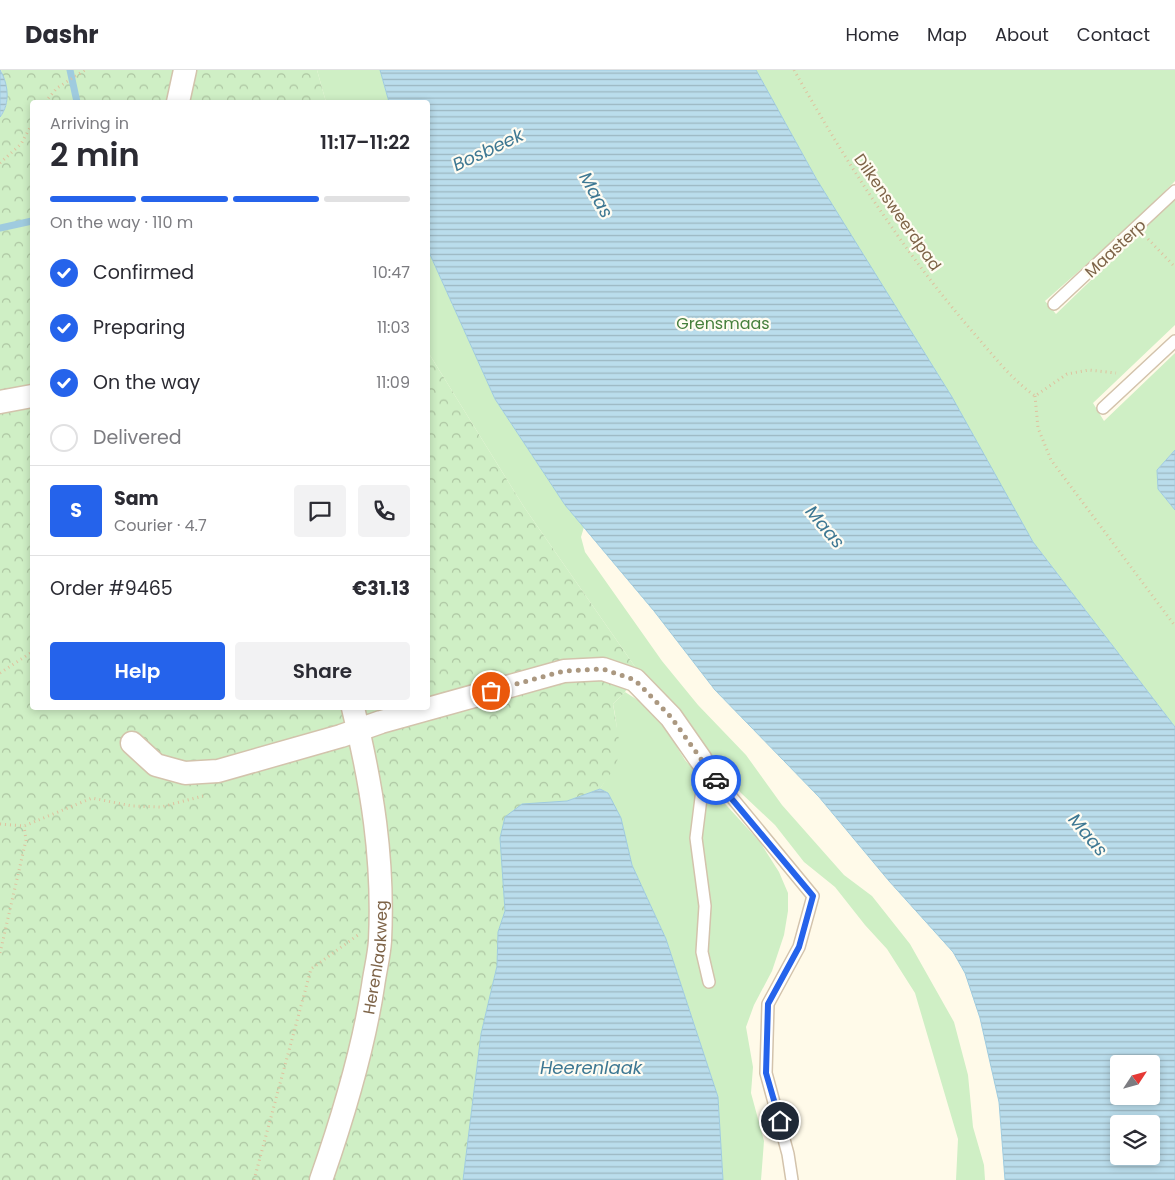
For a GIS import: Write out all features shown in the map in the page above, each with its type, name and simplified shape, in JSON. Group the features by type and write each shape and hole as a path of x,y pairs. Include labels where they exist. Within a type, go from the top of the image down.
{"street":[{"path":"178,100 185,70"},
{"path":"0,402 30,396"},
{"path":"430,708 564,671 603,669 635,680 671,717 701,760"},
{"name":"Herenlaakweg","path":"321,1180 347,1100 367,1023 380,943 380,890 376,817 353,710"},
{"path":"132,744 156,765 185,773 210,772 424,710"}],"lane":[{"name":"Maasterp","path":"1054,304 1175,191"},
{"path":"1103,408 1175,341"},
{"path":"701,760 813,896 799,947 768,1004 766,1073 788,1154 792,1180"},
{"path":"709,982 702,952 705,906 696,838 702,790 715,779"}],"path":[{"name":"Dilkensweerdpad","path":"794,70 835,142 886,219 938,291 1017,383 1035,396"},
{"path":"47,100 57,88 85,71"},
{"path":"0,163 21,144 30,128"},
{"path":"1137,227 1175,267"},
{"path":"1134,380 1111,371 1089,370 1067,374 1035,396 1038,428 1050,460 1175,626"},
{"path":"0,673 30,653"},
{"path":"0,824 24,826 92,798 132,806 161,807 208,795"},
{"path":"0,953 26,840 24,826"},
{"path":"254,1180 311,968 360,934 359,942"}],"green space":[{"path":"1,70 317,70 325,100 30,100 30,710 430,710 430,355 524,507 638,671 625,692 613,704 621,752 613,770 600,789 567,801 545,803 502,859 505,911 498,932 497,966 481,1034 463,1180 0,1180 0,117 6,106 6,88"},
{"path":"317,70 380,70 388,100 325,100"},
{"path":"756,70 1175,70 1175,181 1139,218 1045,301 1056,314 1175,199 1175,325 1093,403 1104,421 1175,353 1175,450 1157,470 1158,489 1175,510 1175,727 1033,542 817,180"},
{"path":"430,254 495,399 565,505 584,527 581,537 585,552 662,661 698,705 746,755 782,805 844,875 872,896 910,944 954,1022 968,1075 973,1127 984,1165 985,1180 956,1180 958,1139 915,993 887,949 835,887 804,862 775,825 741,793 663,692 638,671 524,507 430,355"},
{"path":"625,692 644,704 667,731 685,760 760,842 779,872 788,893 788,911 784,935 772,971 754,1005 746,1027 753,1067 751,1093 764,1141 761,1180 723,1180 718,1097 666,939 632,865 621,819 608,793 600,789 611,768 616,748 617,727 613,704"}],"water":[{"path":"0,70 5,81 7,99 6,106 0,117"},
{"name":"Grensmaas","path":"380,70 756,70 817,180 952,397 1033,542 1175,727 1175,1180 1005,1180 999,1102 980,1018 965,973 953,952 889,881 819,797 715,690 654,611 565,505 495,399 430,254 430,100 388,100"},
{"path":"1175,450 1175,510 1158,489 1157,470"},
{"name":"Heerenlaak","path":"600,789 608,793 621,818 632,865 666,939 718,1097 723,1180 463,1180 481,1034 497,966 498,932 505,911 500,838 505,817 522,804 567,801"}],"waterway":[{"path":"70,70 77,100"},
{"name":"Bosbeek","path":"0,228 30,221"}],"way so far":[{"path":"491,691 564,671 603,669 635,680 671,717 716,780"}],"route":[{"path":"716,780 813,896 799,947 768,1004 766,1073 780,1121"}],"water label":[{"name":"Maas","path":"596,195"},
{"name":"Maas","path":"825,527"},
{"name":"Maas","path":"1088,835"}]}
